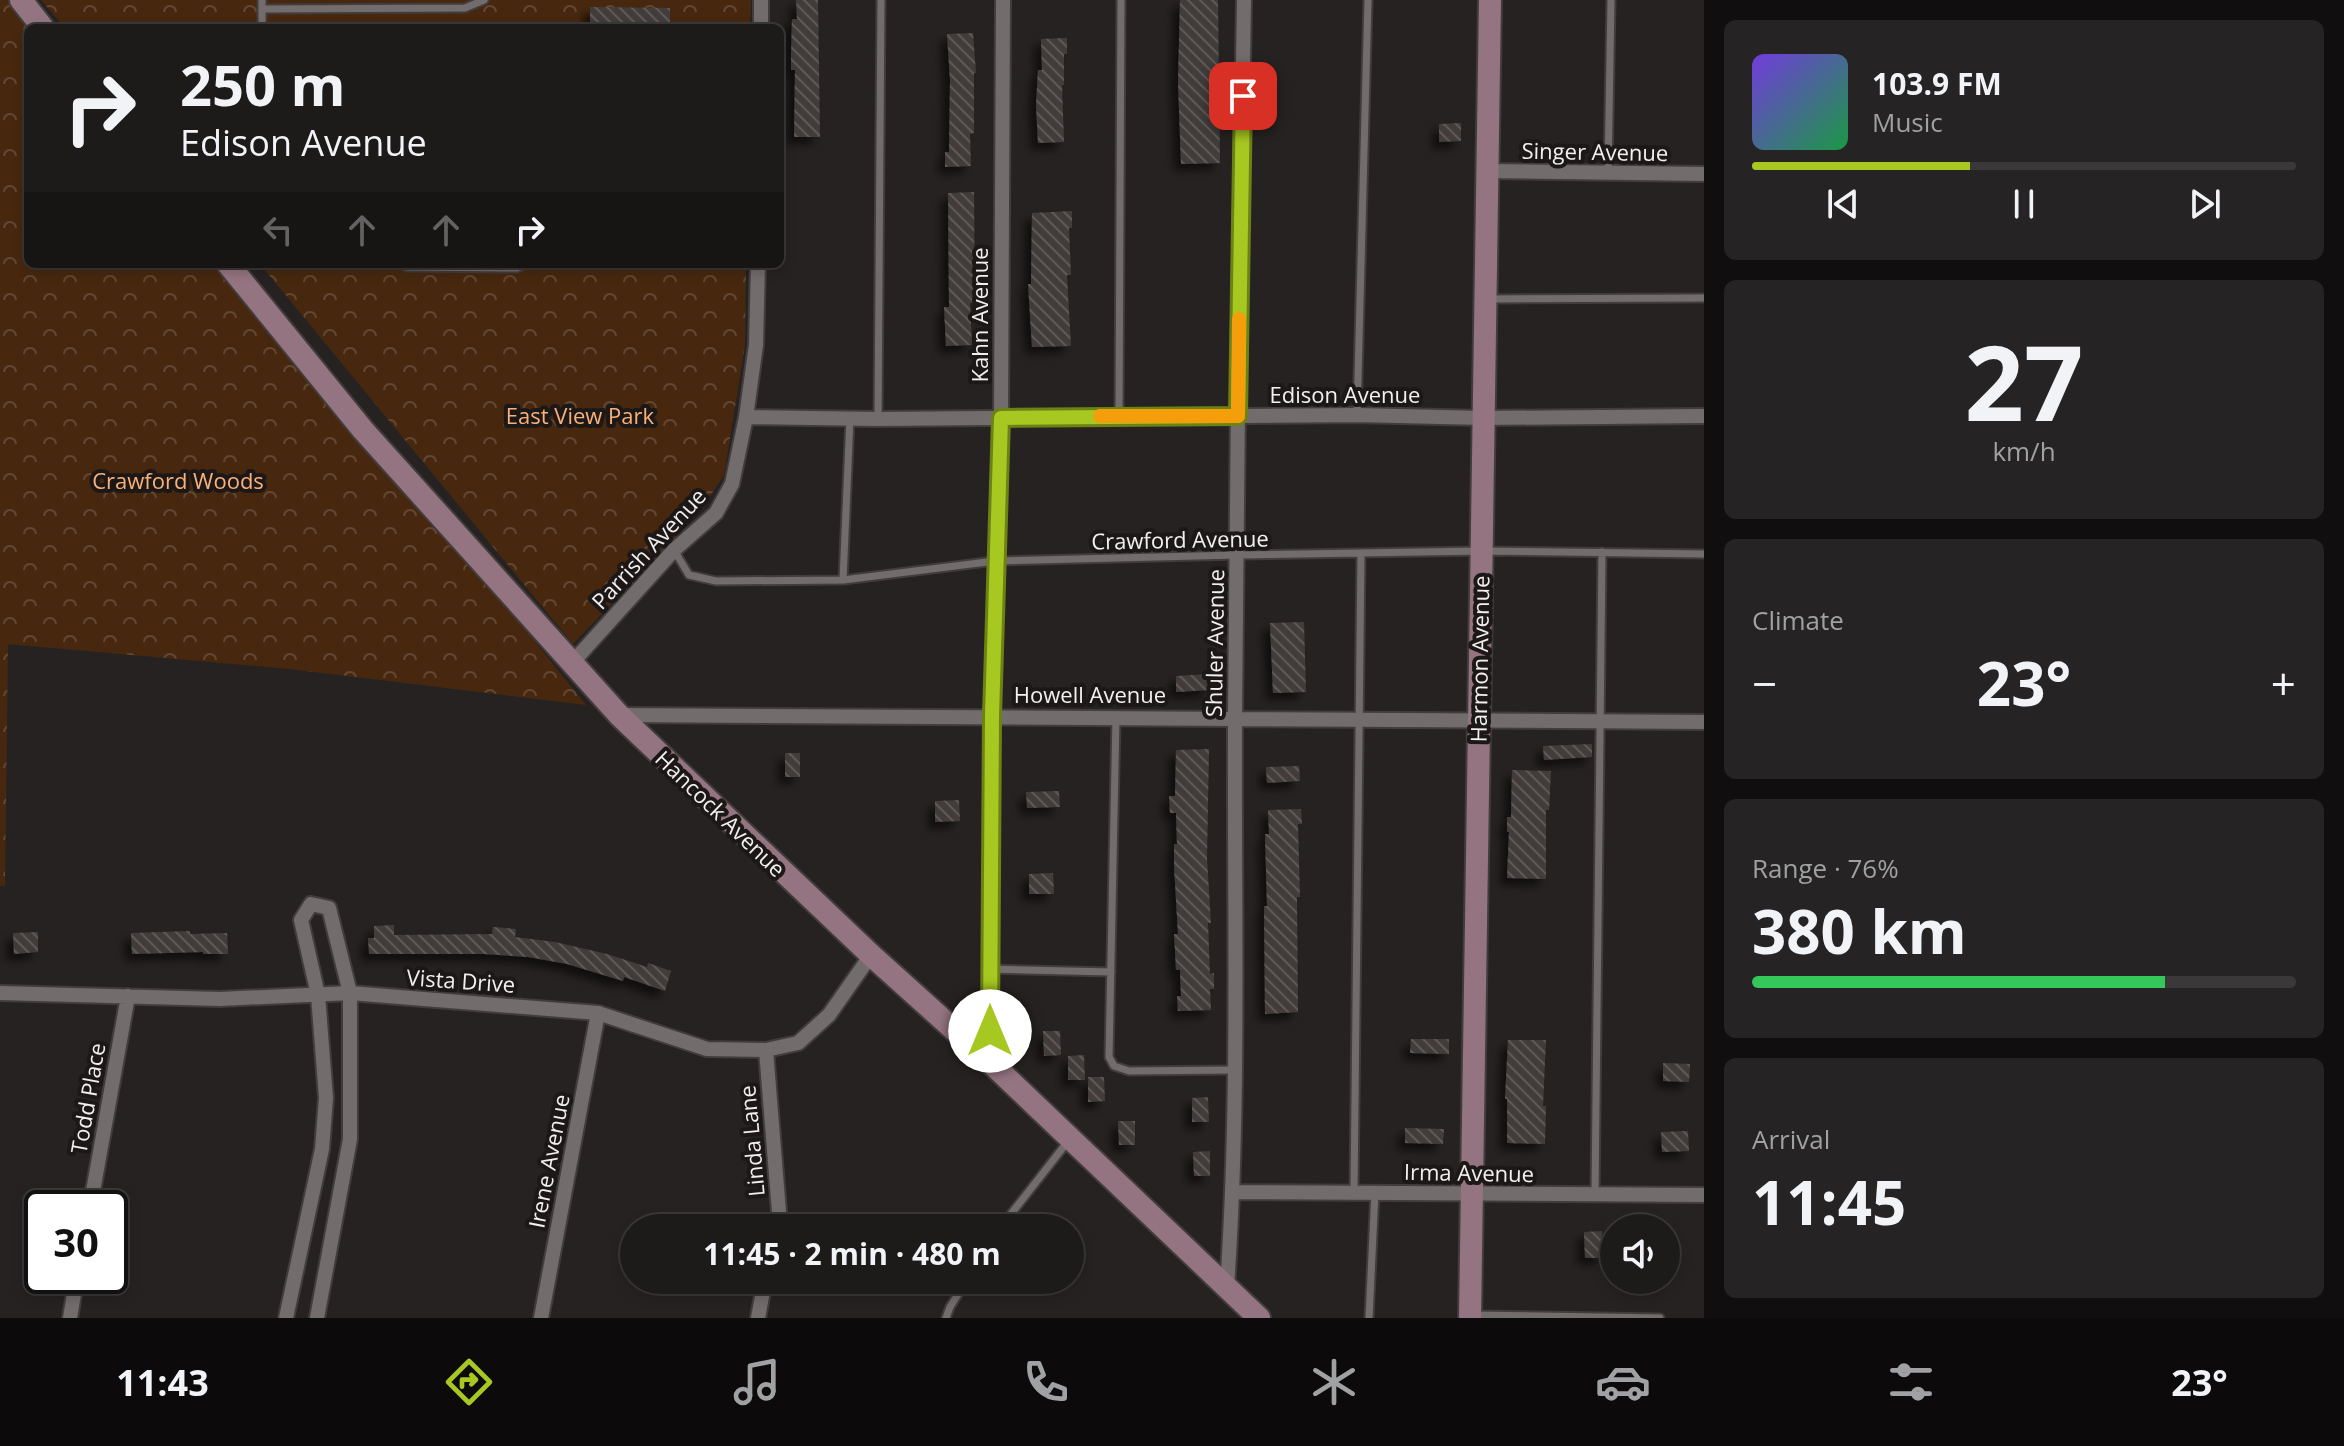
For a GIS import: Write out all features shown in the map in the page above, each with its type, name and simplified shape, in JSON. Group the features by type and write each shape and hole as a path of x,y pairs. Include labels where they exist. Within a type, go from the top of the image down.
{"street":[{"path":"21,0 40,24"},
{"path":"761,0 761,24"},
{"name":"Kahn Avenue","path":"990,1062 992,716 1001,418 1003,0"},
{"name":"Shuler Avenue","path":"1227,1287 1236,1070 1235,717 1244,0"},
{"name":"Harmon Avenue","path":"1470,1316 1490,0"},
{"name":"Singer Avenue","path":"1486,171 1704,174"},
{"name":"Hancock Avenue","path":"231,268 363,430 619,715 1259,1318"},
{"name":"Parrish Avenue","path":"572,663 674,550 716,513 732,484 756,345 758,268"},
{"name":"Edison Avenue","path":"746,417 1704,416"},
{"name":"Howell Avenue","path":"619,715 1704,722"},
{"path":"286,1318 322,1149 326,1098 318,995 301,920 311,904 329,908 350,993 350,1139 317,1318"},
{"name":"Vista Drive","path":"0,993 220,999 350,993 598,1013 707,1049 766,1050 798,1043 829,1015 871,955"},
{"name":"Todd Place","path":"93,1190 128,996"},
{"name":"Irene Avenue","path":"541,1318 598,1013"},
{"name":"Linda Lane","path":"766,1050 779,1214"},
{"name":"Irma Avenue","path":"1233,1192 1704,1195"},
{"path":"70,1318 74,1294"},
{"path":"758,1318 762,1294"}],"lane":[{"path":"262,4 465,8 484,0"},
{"path":"878,419 881,0"},
{"path":"1119,415 1121,0"},
{"path":"1357,415 1368,0"},
{"path":"1608,173 1611,0"},
{"path":"1485,299 1704,298"},
{"path":"843,580 850,416"},
{"name":"Crawford Avenue","path":"674,550 689,575 716,581 843,580 995,561 1480,551 1704,554"},
{"path":"1595,1195 1602,552"},
{"path":"1354,1192 1361,553"},
{"path":"1116,717 1109,1057 1114,1066 1129,1071 1236,1070"},
{"path":"990,969 1111,972"},
{"path":"1011,1214 1070,1138"},
{"path":"1369,1318 1375,1192"},
{"path":"946,1318 958,1294"},
{"path":"1470,1316 1660,1318"}],"green space":[{"name":"Crawford Woods","path":"0,0 21,0 40,24 24,24 24,268 234,268 586,705 290,669 8,644 5,886 0,886"},
{"path":"41,0 751,0 750,24 62,24"},
{"name":"East View Park","path":"263,268 746,268 745,345 724,475 701,510 573,644"}],"building":[{"path":"796,0 818,0 820,137 794,137 795,70 791,70 791,55 792,19 797,19"},
{"path":"1180,0 1218,0 1220,163 1181,164 1178,82"},
{"path":"590,7 670,8 670,24 590,24"},
{"path":"973,33 976,73 974,133 970,134 971,166 945,167 945,152 949,152 947,34"},
{"path":"1067,38 1062,85 1064,142 1038,143 1036,105 1038,70 1042,70 1041,39"},
{"path":"1461,123 1461,141 1439,142 1439,124"},
{"path":"974,192 975,303 970,303 972,345 946,346 944,307 949,307 948,193"},
{"path":"1072,211 1072,228 1069,228 1071,275 1067,275 1071,346 1032,347 1028,284 1031,284 1032,213"},
{"path":"1304,622 1306,692 1273,693 1270,623"},
{"path":"1209,674 1210,690 1176,692 1176,676"},
{"path":"1592,744 1592,757 1544,760 1543,746"},
{"path":"1209,749 1207,858 1211,923 1208,923 1210,974 1214,973 1214,989 1210,989 1211,1010 1178,1011 1180,970 1176,970 1174,934 1178,934 1174,866 1176,813 1170,813 1169,796 1175,796 1176,750"},
{"path":"785,753 800,753 800,777 785,777"},
{"path":"1299,766 1300,781 1267,783 1266,767"},
{"path":"1512,770 1551,771 1549,810 1546,810 1546,879 1507,878 1507,817 1511,817"},
{"path":"1059,791 1060,807 1027,808 1026,792"},
{"path":"959,800 960,821 935,822 935,801"},
{"path":"1301,809 1302,824 1298,824 1298,1012 1265,1014 1265,834 1269,834 1268,810"},
{"path":"1053,873 1054,894 1029,894 1029,874"},
{"path":"394,925 394,935 492,934 493,927 516,929 515,937 555,942 671,971 665,991 624,977 623,981 567,964 528,957 369,954 368,938 374,938 374,926"},
{"path":"190,931 190,934 227,933 228,954 132,954 131,933"},
{"path":"38,932 38,952 14,954 13,933"},
{"path":"1043,1031 1060,1031 1061,1055 1044,1056"},
{"path":"1411,1039 1449,1039 1449,1054 1410,1053"},
{"path":"1508,1040 1546,1040 1545,1144 1507,1143 1505,1099"},
{"path":"1084,1055 1085,1080 1068,1080 1068,1056"},
{"path":"1663,1063 1690,1064 1689,1082 1663,1081"},
{"path":"1088,1077 1104,1077 1105,1101 1088,1102"},
{"path":"1208,1097 1209,1122 1192,1122 1192,1098"},
{"path":"1118,1121 1135,1121 1135,1145 1119,1145"},
{"path":"1405,1128 1444,1129 1443,1144 1405,1143"},
{"path":"1688,1131 1689,1151 1662,1152 1661,1132"},
{"path":"1210,1151 1210,1176 1194,1176 1193,1152"},
{"path":"1600,1231 1600,1258 1585,1258 1584,1232"}],"slow traffic":[{"path":"1100,416 1238,416 1239,319"}],"route":[{"path":"990,1031 992,716 1001,418 1238,416 1243,96"}]}
